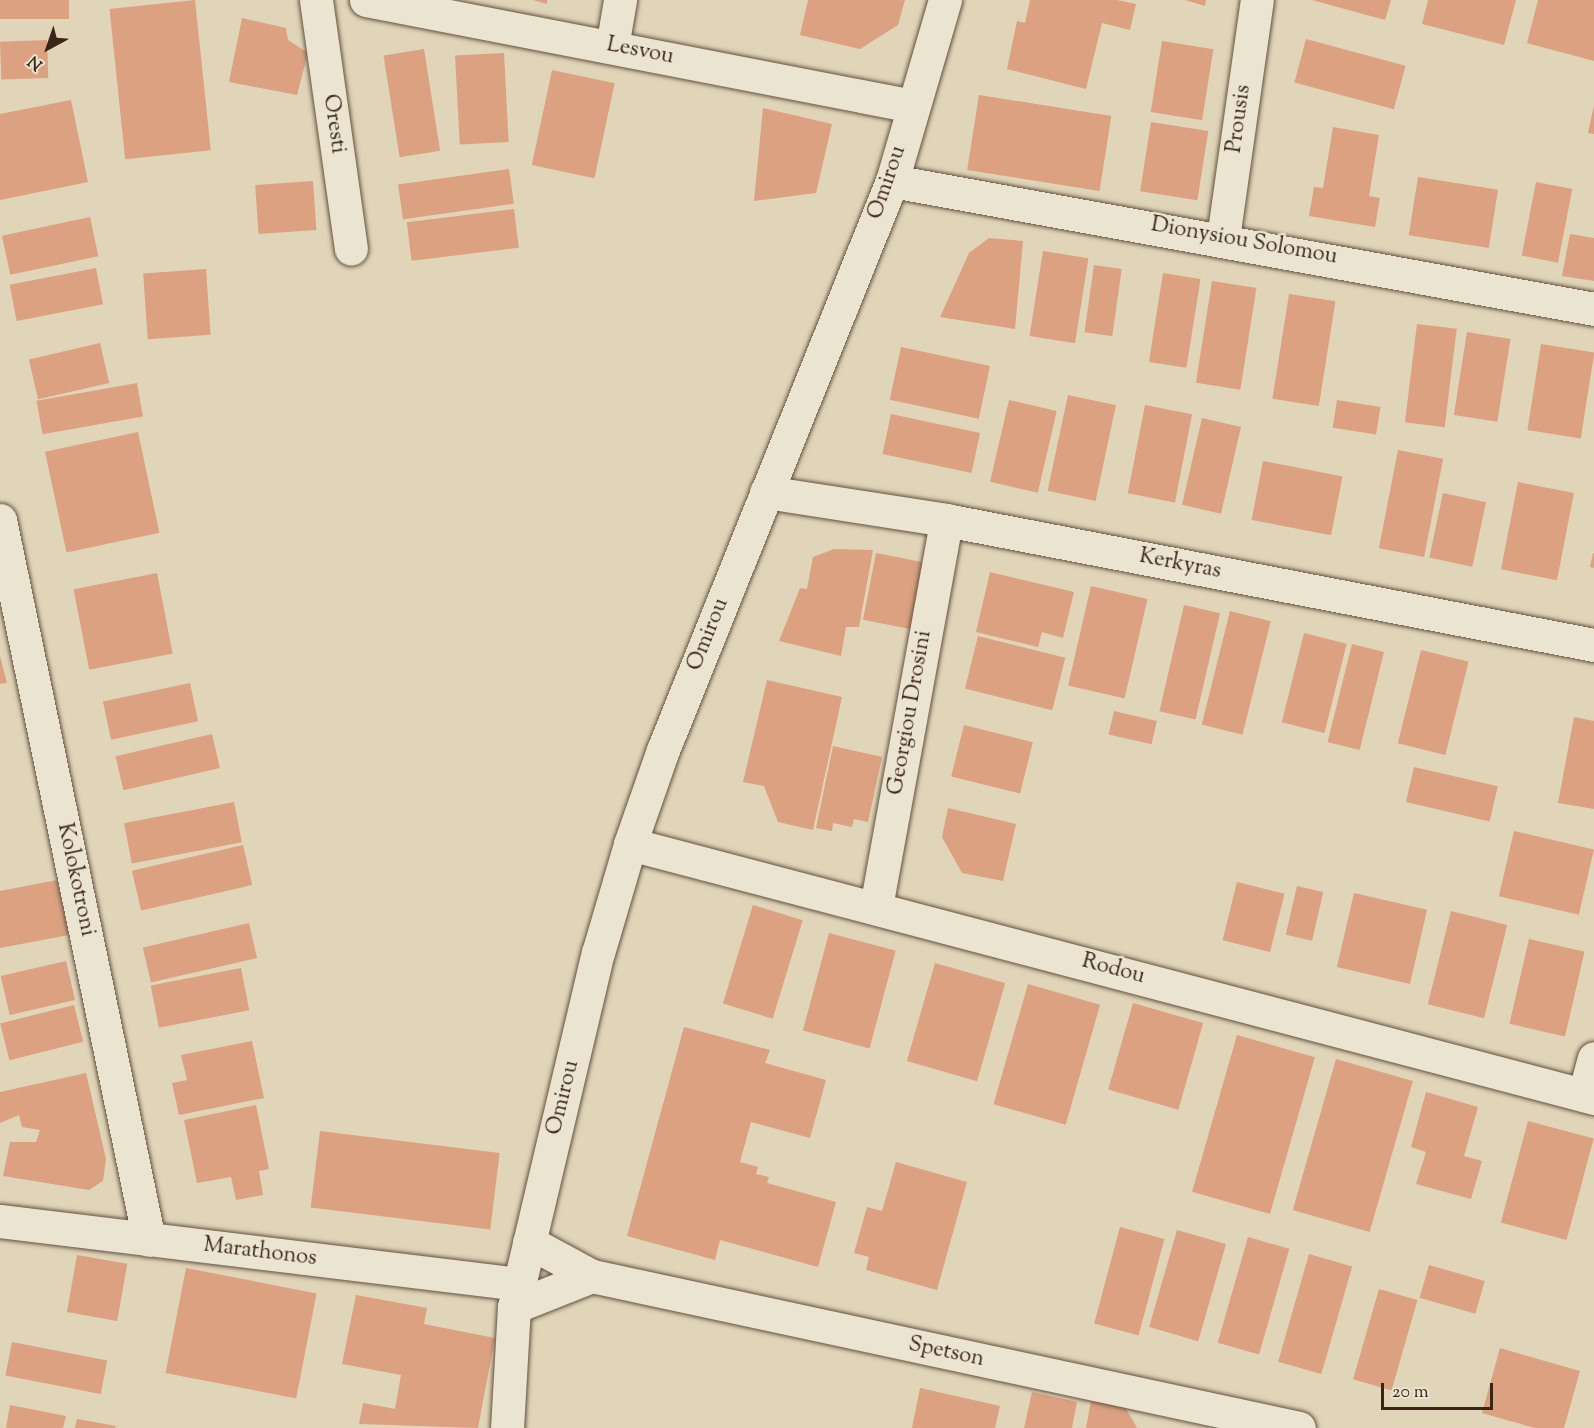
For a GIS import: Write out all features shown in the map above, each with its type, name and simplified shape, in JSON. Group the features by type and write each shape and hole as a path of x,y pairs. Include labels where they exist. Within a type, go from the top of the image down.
{"street":[{"name":"Oresti","path":"316,0 351,249"},
{"name":"Lesvou","path":"366,0 913,106"},
{"path":"612,47 620,0"},
{"name":"Omirou","path":"507,1428 517,1295 630,844 766,492 892,181 945,0"},
{"name":"Prousis","path":"1223,237 1257,0"},
{"name":"Dionysiou Solomou","path":"892,181 1223,237 1594,309"},
{"name":"Kerkyras","path":"766,492 946,520 1594,645"},
{"name":"Kolokotroni","path":"0,520 149,1240"},
{"name":"Georgiou Drosini","path":"876,907 946,520"},
{"name":"Rodou","path":"630,844 876,907 1589,1097"},
{"path":"1589,1097 1594,1058"},
{"name":"Marathonos","path":"0,1221 149,1240 517,1295"},
{"name":"Spetson","path":"529,1242 592,1276 1176,1416 1299,1428"},
{"path":"517,1295 592,1276"}],"building":[{"path":"0,0 69,0 69,19 0,19"},
{"path":"195,0 211,150 125,159 109,9"},
{"path":"533,0 547,0 547,4"},
{"path":"808,0 905,0 898,25 860,49 800,35"},
{"path":"1030,0 1117,0 1136,4 1130,30 1102,23 1086,89 1007,69 1017,21 1025,23"},
{"path":"1185,0 1206,0 1205,6"},
{"path":"1312,0 1391,0 1385,20"},
{"path":"1428,0 1516,0 1504,45 1422,24"},
{"path":"1538,0 1594,0 1594,61 1527,43"},
{"path":"242,18 286,28 288,40 308,53 297,95 229,82"},
{"path":"1306,39 1405,66 1394,109 1294,82"},
{"path":"47,40 48,78 1,80 0,42"},
{"path":"1162,41 1213,49 1202,120 1151,112"},
{"path":"424,49 440,151 400,157 384,55"},
{"path":"504,53 509,142 460,144 455,56"},
{"path":"552,70 615,83 594,178 532,165"},
{"path":"979,95 1111,116 1099,191 967,170"},
{"path":"71,100 88,182 0,200 0,114"},
{"path":"1594,105 1594,134 1588,133"},
{"path":"763,108 832,124 816,193 754,201"},
{"path":"1151,122 1208,131 1197,200 1140,191"},
{"path":"1333,127 1379,135 1369,196 1380,198 1375,227 1309,216 1314,187 1323,188"},
{"path":"509,169 514,204 403,219 398,185"},
{"path":"1418,177 1498,190 1489,248 1409,235"},
{"path":"313,181 316,230 259,234 255,185"},
{"path":"1536,182 1572,189 1558,263 1522,256"},
{"path":"514,209 519,248 412,261 407,222"},
{"path":"90,217 98,256 10,275 2,236"},
{"path":"1570,234 1594,238 1594,281 1562,276"},
{"path":"989,238 1023,241 1015,329 940,317 969,253"},
{"path":"1043,251 1088,258 1075,343 1030,336"},
{"path":"1094,265 1122,269 1112,336 1085,332"},
{"path":"96,268 103,304 17,321 10,285"},
{"path":"206,269 211,335 148,339 143,273"},
{"path":"1163,273 1201,279 1186,368 1149,362"},
{"path":"1212,281 1256,288 1240,390 1196,383"},
{"path":"1289,294 1335,301 1319,406 1272,399"},
{"path":"1417,324 1457,329 1445,427 1405,422"},
{"path":"1467,332 1510,339 1497,422 1454,415"},
{"path":"100,343 109,383 38,399 29,359"},
{"path":"1541,344 1594,352 1581,438 1527,430"},
{"path":"901,347 990,366 979,419 890,400"},
{"path":"137,383 143,416 42,434 37,401"},
{"path":"1068,395 1116,405 1096,501 1048,491"},
{"path":"1009,400 1057,411 1038,493 990,482"},
{"path":"1337,400 1380,407 1376,435 1333,428"},
{"path":"1145,405 1192,414 1175,503 1128,493"},
{"path":"891,414 980,433 971,473 882,454"},
{"path":"1202,418 1241,427 1221,514 1182,505"},
{"path":"138,432 159,533 66,553 45,452"},
{"path":"1398,450 1443,459 1424,557 1379,548"},
{"path":"1263,461 1343,476 1331,535 1252,520"},
{"path":"1518,482 1574,493 1557,580 1501,569"},
{"path":"1443,493 1486,502 1472,567 1429,558"},
{"path":"834,549 873,550 859,627 846,627 841,656 779,641 800,588 807,589 813,557"},
{"path":"876,553 927,563 914,630 863,620"},
{"path":"1594,553 1594,568 1590,567"},
{"path":"990,572 1074,592 1063,638 1042,632 1038,647 976,632"},
{"path":"157,573 173,653 89,670 74,589"},
{"path":"1091,586 1148,599 1125,698 1068,685"},
{"path":"1184,605 1220,613 1196,720 1159,711"},
{"path":"1230,611 1271,621 1242,735 1202,725"},
{"path":"1304,633 1347,644 1324,733 1282,722"},
{"path":"978,636 1065,658 1052,710 965,688"},
{"path":"1352,644 1384,652 1360,750 1328,742"},
{"path":"1421,650 1469,662 1445,755 1398,743"},
{"path":"0,656 7,683 0,684"},
{"path":"767,680 842,697 813,830 778,822 764,786 743,782"},
{"path":"190,683 198,721 111,740 103,702"},
{"path":"1114,711 1157,721 1151,744 1109,734"},
{"path":"1574,717 1594,721 1594,809 1558,803"},
{"path":"964,725 1033,742 1020,794 951,776"},
{"path":"212,734 220,768 123,790 116,756"},
{"path":"833,746 882,757 868,822 854,819 852,827 833,823 832,831 816,828"},
{"path":"1414,767 1498,786 1490,821 1406,802"},
{"path":"234,802 242,842 132,864 124,823"},
{"path":"948,808 1016,824 1003,881 962,873 942,837"},
{"path":"1514,831 1594,849 1579,915 1499,896"},
{"path":"243,845 252,885 141,911 132,871"},
{"path":"57,880 69,935 0,948 0,891"},
{"path":"1237,882 1285,894 1270,952 1222,940"},
{"path":"1297,886 1323,892 1312,941 1286,935"},
{"path":"1354,893 1427,910 1410,984 1337,967"},
{"path":"753,905 803,920 773,1019 723,1003"},
{"path":"1451,911 1507,925 1484,1018 1428,1004"},
{"path":"249,923 257,958 151,983 143,948"},
{"path":"829,933 896,951 870,1048 803,1031"},
{"path":"1529,939 1585,952 1565,1037 1509,1024"},
{"path":"66,961 75,1000 10,1015 1,976"},
{"path":"935,963 1005,983 977,1081 907,1061"},
{"path":"241,968 249,1010 159,1028 151,986"},
{"path":"1028,984 1100,1005 1066,1125 994,1104"},
{"path":"1133,1003 1203,1023 1178,1110 1108,1090"},
{"path":"74,1005 83,1042 9,1060 0,1023"},
{"path":"684,1027 770,1050 765,1063 826,1080 810,1138 751,1122 740,1162 758,1167 756,1174 769,1177 767,1183 836,1202 818,1267 720,1240 715,1260 627,1236"},
{"path":"1237,1035 1315,1057 1270,1214 1192,1192"},
{"path":"252,1041 264,1098 179,1115 172,1083 187,1080 181,1055"},
{"path":"1336,1059 1413,1081 1370,1232 1293,1210"},
{"path":"86,1073 106,1159 103,1181 89,1190 3,1176 10,1142 36,1142 40,1130 22,1127 19,1115 0,1123 0,1092"},
{"path":"1426,1092 1478,1107 1464,1156 1482,1161 1471,1199 1416,1184 1426,1152 1411,1147"},
{"path":"256,1105 269,1169 259,1171 263,1195 236,1200 231,1177 197,1183 184,1120"},
{"path":"1528,1121 1594,1139 1567,1240 1501,1222"},
{"path":"320,1131 500,1153 490,1229 311,1207"},
{"path":"896,1162 967,1182 937,1290 866,1270 869,1257 854,1253 867,1207 882,1211"},
{"path":"1120,1227 1164,1239 1139,1335 1094,1324"},
{"path":"1177,1230 1226,1244 1198,1341 1149,1327"},
{"path":"1248,1237 1289,1249 1259,1355 1218,1343"},
{"path":"1309,1254 1352,1266 1321,1374 1278,1362"},
{"path":"77,1255 127,1264 117,1321 67,1312"},
{"path":"1429,1265 1485,1281 1475,1314 1420,1298"},
{"path":"186,1268 317,1293 296,1398 166,1373"},
{"path":"1379,1289 1417,1300 1392,1390 1353,1379"},
{"path":"356,1295 427,1308 424,1324 495,1338 478,1428 359,1424 363,1403 395,1409 401,1375 342,1364"},
{"path":"12,1342 107,1361 101,1394 6,1375"},
{"path":"1500,1348 1580,1371 1564,1428 1535,1428 1482,1413"},
{"path":"920,1388 1000,1406 995,1428 912,1428"},
{"path":"1032,1392 1077,1402 1072,1428 1024,1428"},
{"path":"1091,1401 1124,1405 1137,1428 1086,1428"},
{"path":"10,1405 66,1416 63,1428 6,1428"},
{"path":"77,1419 116,1426 115,1428 75,1428"}]}
